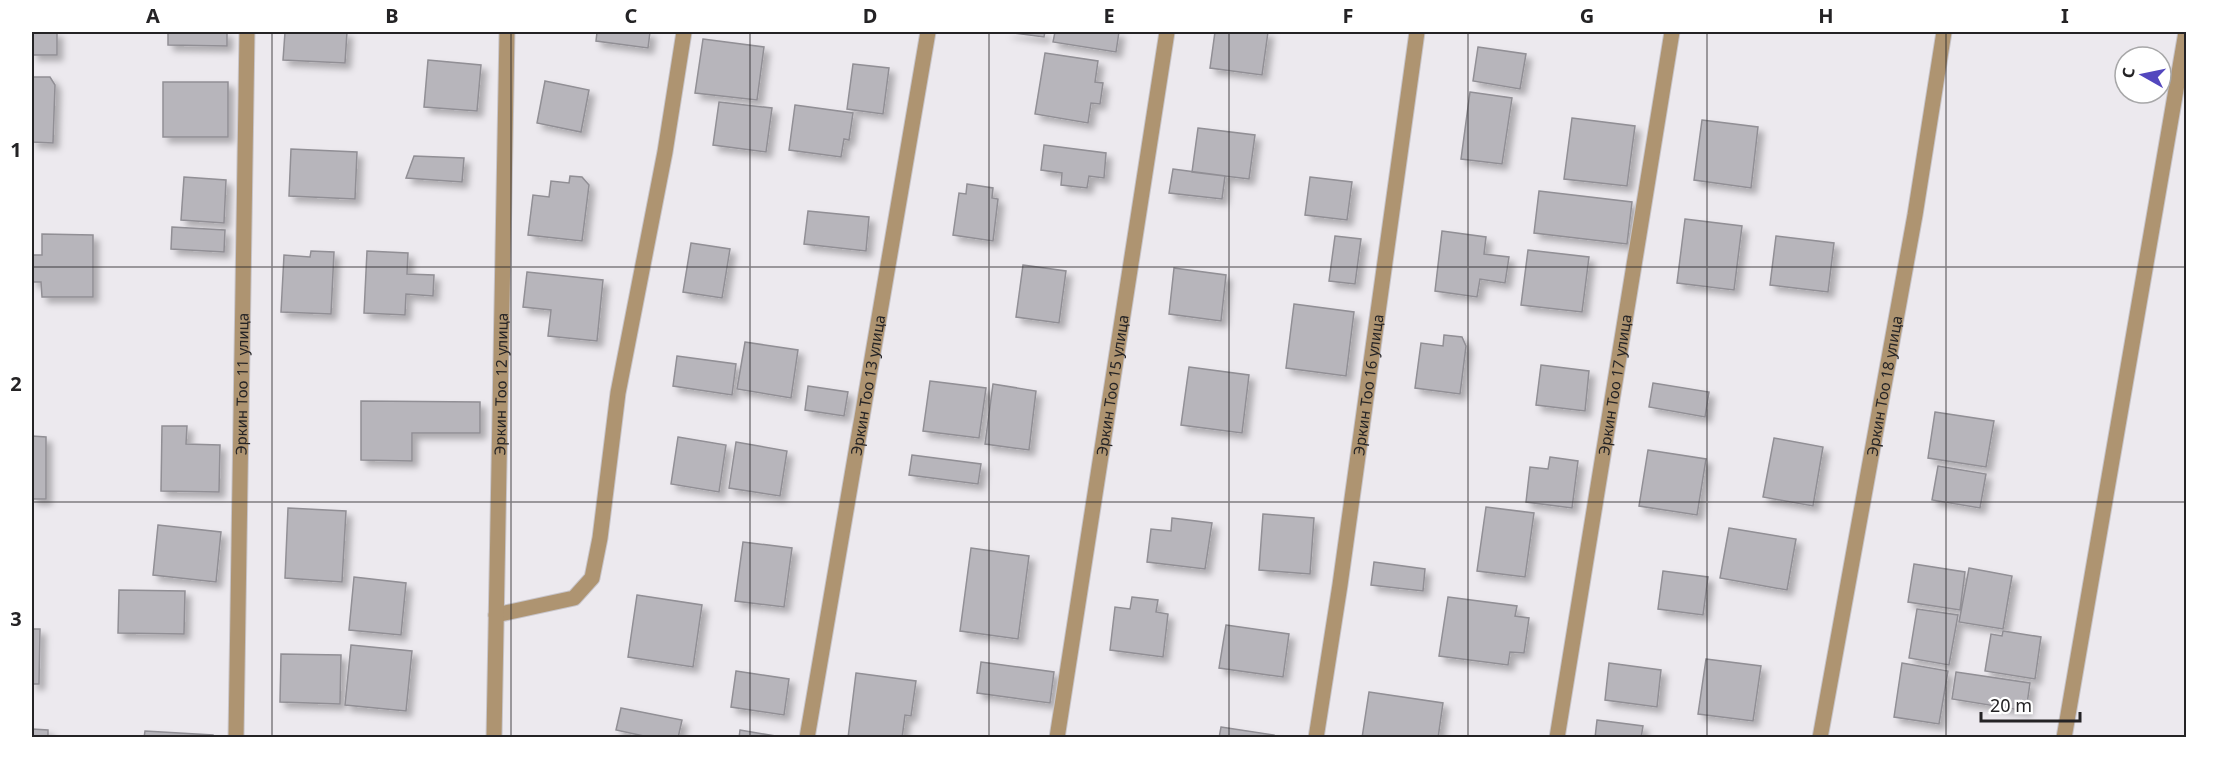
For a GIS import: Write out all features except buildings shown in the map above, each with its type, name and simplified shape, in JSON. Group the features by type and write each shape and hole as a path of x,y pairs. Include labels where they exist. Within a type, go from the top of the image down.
{"street":[{"name":"Эркин Тоо 11 улица","path":"236,738 247,32"},
{"name":"Эркин Тоо 12 улица","path":"494,738 507,32"},
{"path":"496,615 574,598 592,578 600,538 618,393 665,152 684,32"},
{"name":"Эркин Тоо 13 улица","path":"807,738 928,32"},
{"name":"Эркин Тоо 15 улица","path":"1057,738 1167,32"},
{"name":"Эркин Тоо 16 улица","path":"1316,738 1340,585 1417,32"},
{"name":"Эркин Тоо 17 улица","path":"1557,738 1672,32"},
{"name":"Эркин Тоо 18 улица","path":"1820,738 1915,215 1944,32"},
{"path":"2064,738 2187,32"}]}
